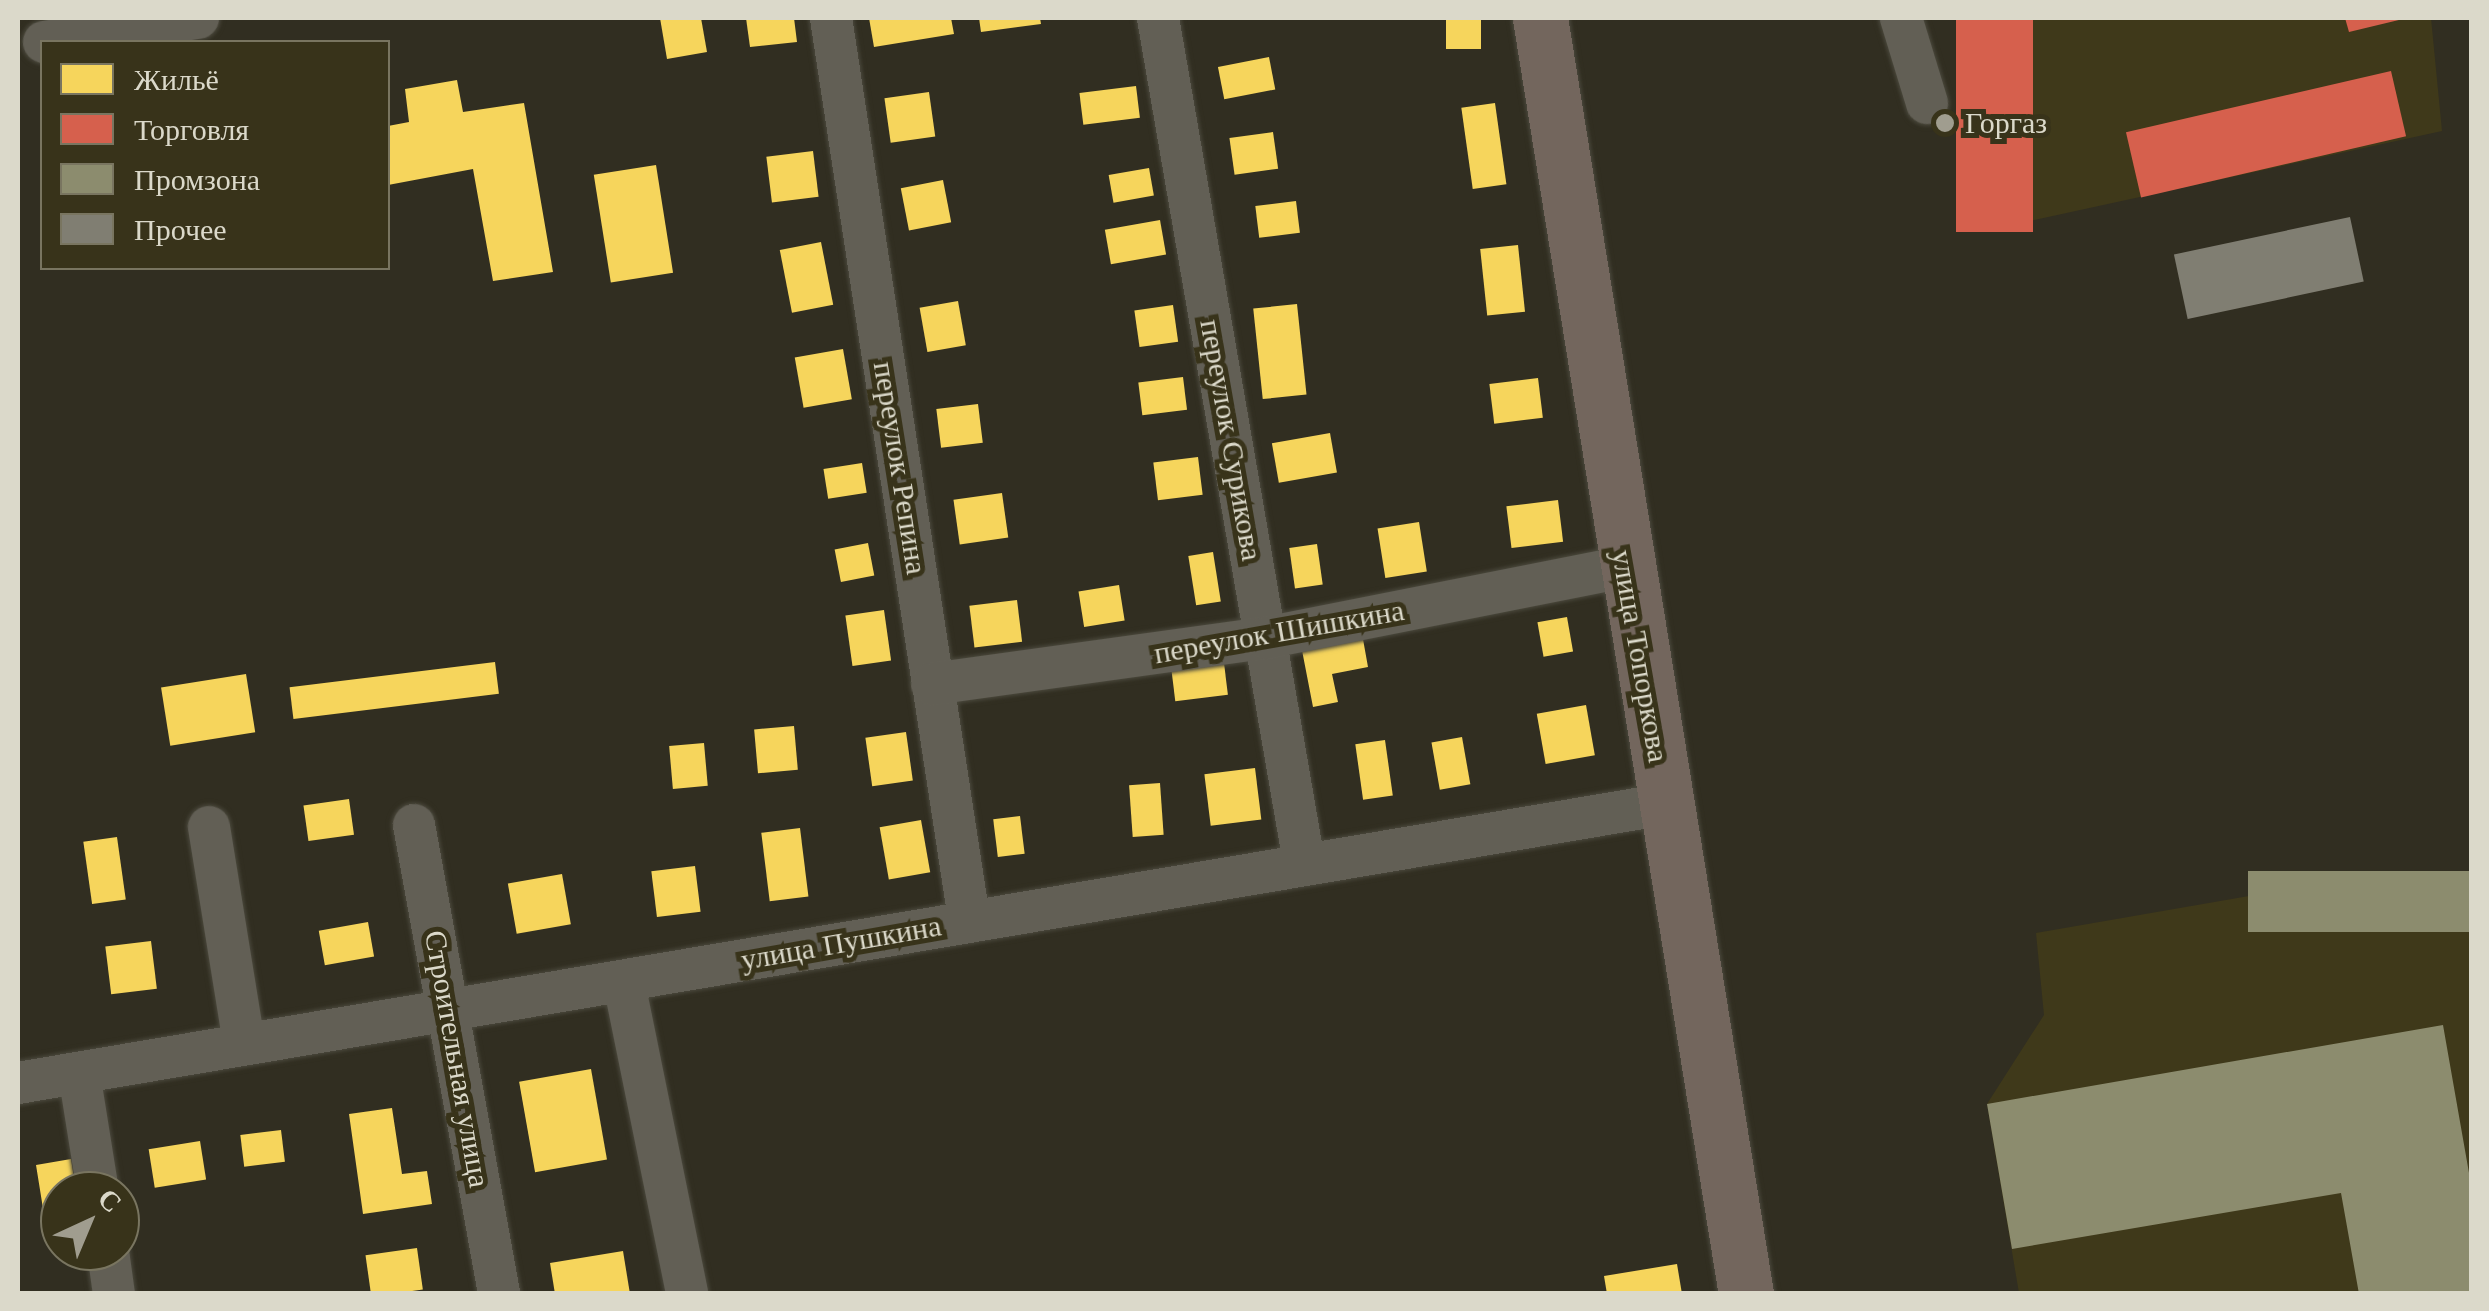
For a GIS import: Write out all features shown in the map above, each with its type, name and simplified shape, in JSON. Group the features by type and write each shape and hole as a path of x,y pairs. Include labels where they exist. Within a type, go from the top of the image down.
{"highway":[{"name":"улица Топоркова","path":"1540,18 1624,567 1746,1294"}],"street":[{"path":"62,40 198,18"},
{"name":"переулок Репина","path":"831,18 969,919"},
{"name":"переулок Сурикова","path":"1158,18 1304,862"},
{"path":"1901,18 1927,103"},
{"name":"переулок Шишкина","path":"932,684 1266,638 1624,567"},
{"name":"улица Пушкина","path":"18,1083 451,1014 969,919 1665,804"},
{"name":"Строительная улица","path":"414,824 499,1294"},
{"path":"210,826 244,1044"},
{"path":"624,982 687,1294"},
{"path":"78,1073 95,1171"}],"shaded area":[{"path":"1956,18 2431,18 2442,131 1998,228"},
{"path":"2471,871 2471,1293 2019,1293 1987,1104 2044,1015 2036,933 2249,896"}],"building: Жильё":[{"path":"660,18 701,18 707,52 667,59"},
{"path":"746,18 794,18 797,42 750,47"},
{"path":"869,18 951,18 954,34 874,47"},
{"path":"979,18 1040,18 1041,24 981,32"},
{"path":"1446,18 1481,18 1481,49 1446,49"},
{"path":"1269,57 1275,89 1224,99 1218,67"},
{"path":"457,80 463,112 524,103 553,272 493,281 473,169 390,185 390,126 409,122 405,89"},
{"path":"1136,86 1140,118 1083,125 1079,93"},
{"path":"929,92 935,137 891,143 884,98"},
{"path":"1495,103 1506,184 1473,189 1461,108"},
{"path":"1273,132 1278,169 1235,175 1229,138"},
{"path":"813,151 819,197 772,202 766,157"},
{"path":"656,165 673,273 611,283 594,175"},
{"path":"1149,168 1154,196 1113,203 1109,175"},
{"path":"943,180 951,222 909,230 901,188"},
{"path":"1296,201 1300,233 1259,238 1255,206"},
{"path":"1160,220 1166,254 1111,264 1105,230"},
{"path":"821,242 833,305 792,313 780,250"},
{"path":"1518,245 1525,312 1487,316 1480,249"},
{"path":"958,301 966,345 927,352 920,308"},
{"path":"1297,304 1307,395 1263,399 1253,309"},
{"path":"1173,305 1178,342 1140,347 1134,310"},
{"path":"843,349 852,399 804,408 795,358"},
{"path":"1183,377 1187,410 1142,415 1138,382"},
{"path":"1538,378 1543,418 1494,424 1489,384"},
{"path":"978,404 983,443 941,448 936,409"},
{"path":"1330,433 1337,472 1279,483 1272,443"},
{"path":"1198,457 1203,495 1158,500 1153,462"},
{"path":"862,463 867,493 828,499 823,469"},
{"path":"1002,493 1008,538 960,544 953,500"},
{"path":"1558,500 1563,542 1512,548 1506,506"},
{"path":"1419,522 1427,571 1385,578 1378,529"},
{"path":"868,543 874,575 841,582 835,549"},
{"path":"1317,544 1323,585 1295,588 1289,548"},
{"path":"1213,552 1221,601 1196,605 1188,556"},
{"path":"1119,585 1125,621 1084,627 1079,591"},
{"path":"1017,600 1022,642 974,648 969,606"},
{"path":"884,610 891,661 852,666 845,615"},
{"path":"1567,617 1573,651 1544,657 1537,622"},
{"path":"1361,628 1368,667 1332,674 1338,702 1313,707 1300,640"},
{"path":"495,662 499,694 293,719 290,687"},
{"path":"1224,663 1228,695 1175,701 1171,669"},
{"path":"246,674 255,732 170,746 161,687"},
{"path":"1586,705 1595,755 1546,764 1537,714"},
{"path":"794,726 798,770 758,773 754,729"},
{"path":"906,732 913,781 872,786 865,738"},
{"path":"1462,737 1470,784 1440,790 1431,742"},
{"path":"1385,740 1393,795 1363,800 1355,744"},
{"path":"704,743 708,786 673,789 669,746"},
{"path":"1255,768 1261,820 1211,826 1204,774"},
{"path":"1160,783 1164,835 1133,837 1129,785"},
{"path":"349,799 354,835 308,841 303,805"},
{"path":"1020,816 1025,854 998,857 993,819"},
{"path":"921,820 930,872 889,879 880,827"},
{"path":"800,828 808,896 770,901 761,833"},
{"path":"117,837 126,899 92,904 83,842"},
{"path":"695,866 701,912 657,917 651,871"},
{"path":"562,874 571,924 517,934 508,884"},
{"path":"368,922 374,956 325,965 319,931"},
{"path":"151,941 157,989 111,994 105,947"},
{"path":"591,1069 607,1160 535,1172 519,1082"},
{"path":"392,1108 402,1174 427,1171 432,1204 363,1214 349,1114"},
{"path":"281,1130 285,1162 244,1167 240,1135"},
{"path":"200,1141 206,1180 155,1188 149,1149"},
{"path":"71,1159 73,1171 40,1171 40,1190 36,1165"},
{"path":"417,1248 423,1290 371,1294 366,1255"},
{"path":"623,1251 630,1294 555,1294 550,1263"},
{"path":"1677,1264 1682,1294 1607,1294 1604,1276"}],"building: Торговля":[{"path":"1956,18 2033,18 2033,232 1956,232"},
{"path":"2345,18 2403,18 2403,19 2349,32"},
{"path":"2391,71 2406,136 2141,197 2126,132"}],"building: Промзона":[{"path":"2248,871 2472,871 2472,932 2248,932"},
{"path":"2443,1025 2472,1190 2472,1294 2359,1294 2341,1193 2012,1249 1987,1104"}],"building: Прочее":[{"path":"2350,217 2364,282 2188,319 2174,254"}],"place":[{"name":"Горгаз","path":"1945,123"}]}
